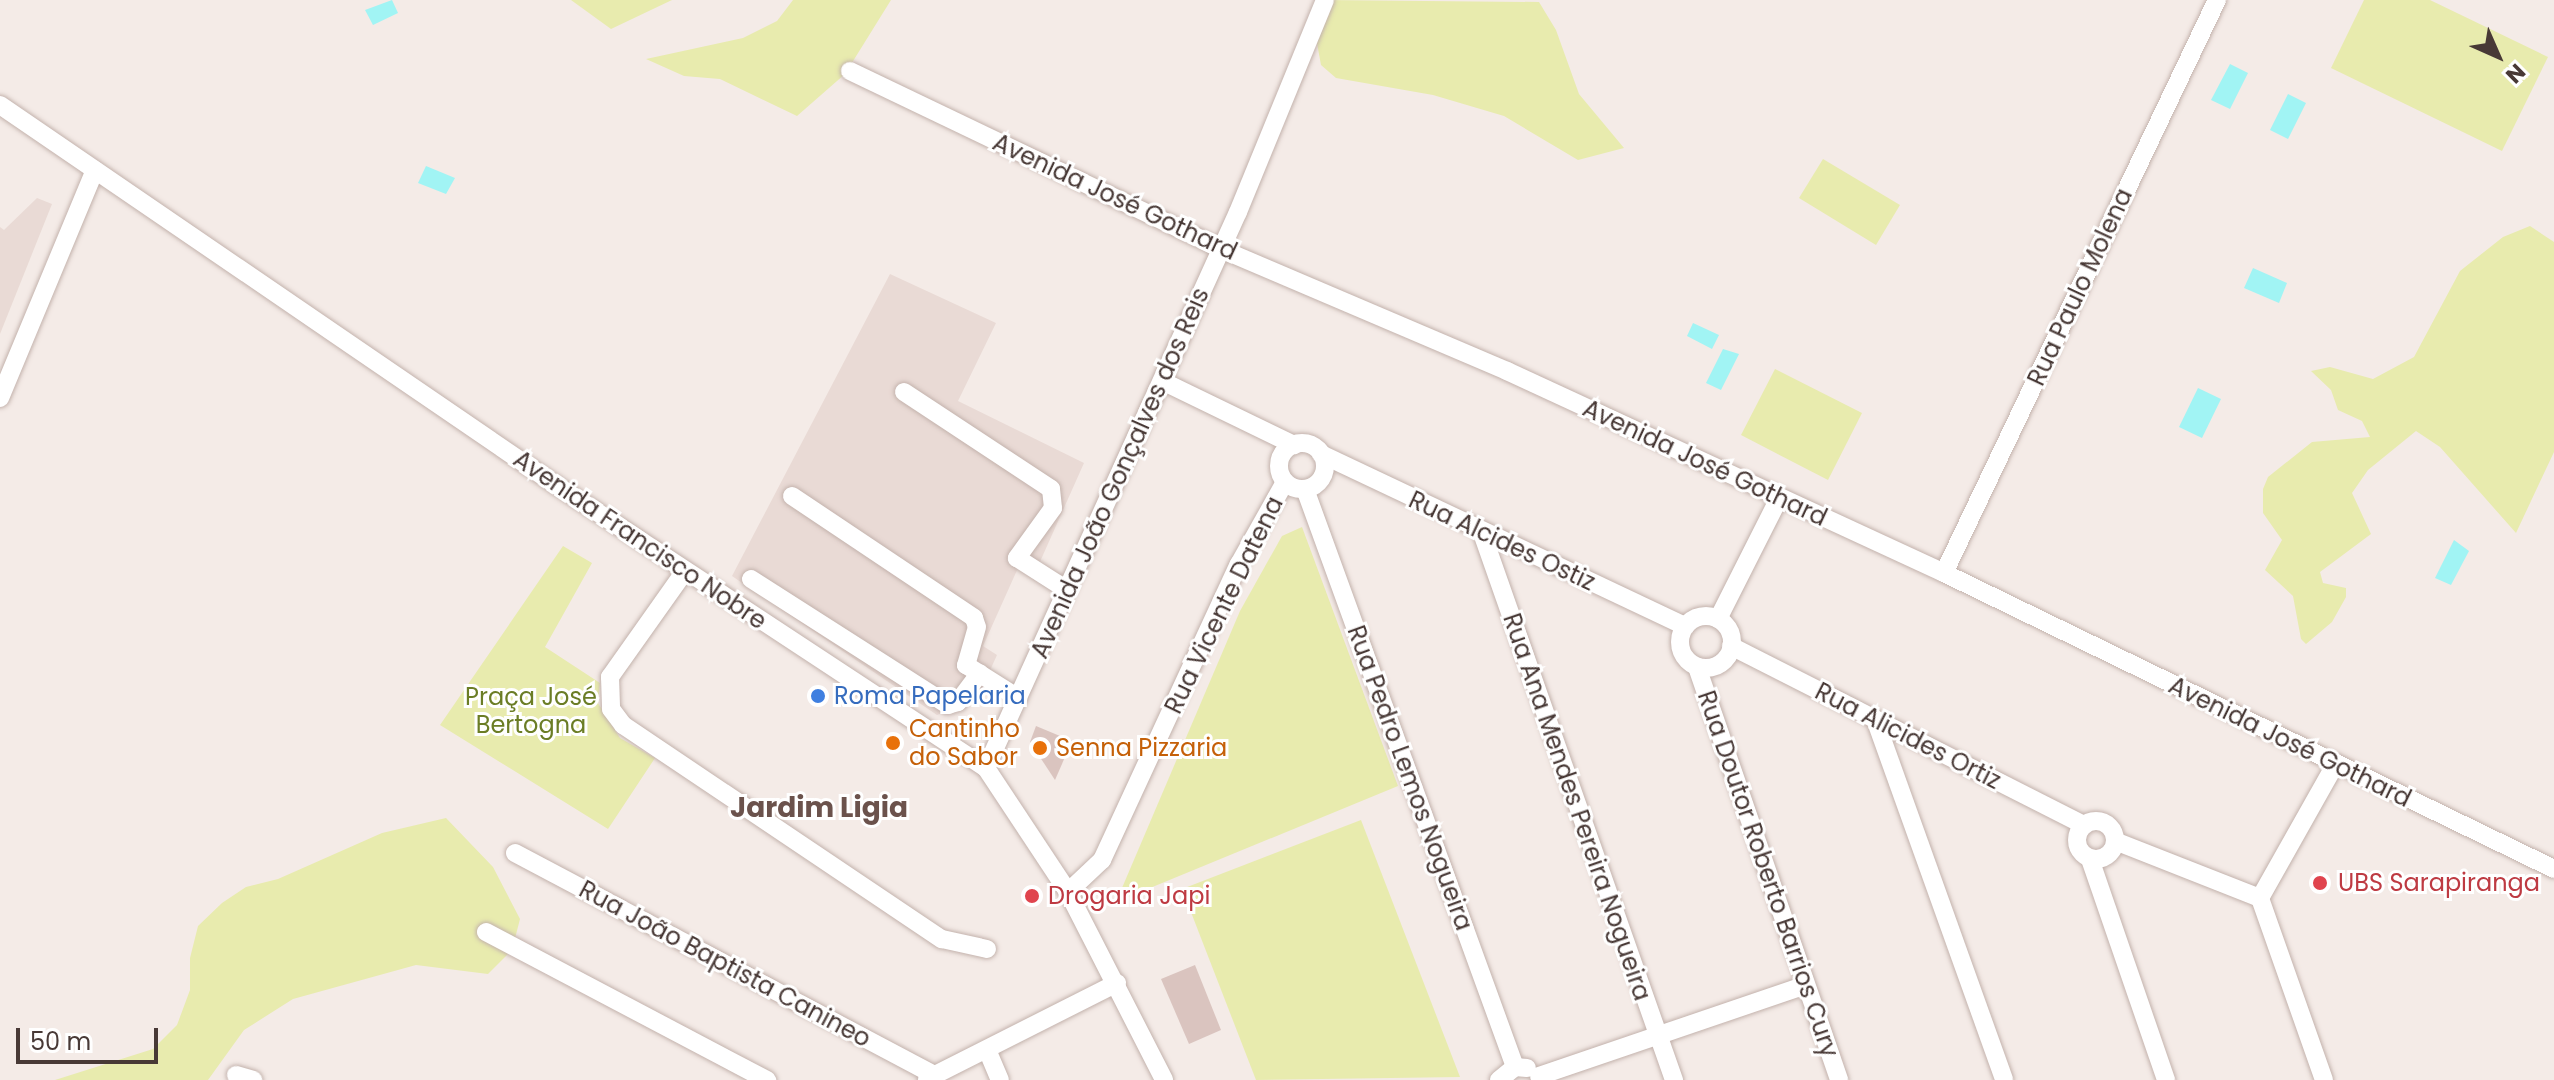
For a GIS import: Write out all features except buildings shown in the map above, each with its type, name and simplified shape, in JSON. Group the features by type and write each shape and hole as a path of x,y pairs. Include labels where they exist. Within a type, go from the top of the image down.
{"street":[{"name":"Avenida João Gonçalves dos Reis","path":"986,768 1221,249 1325,0"},
{"name":"Rua Paulo Molena","path":"1944,573 2217,0"},
{"name":"Avenida José Gothard","path":"850,71 1221,249 1507,371 1944,573 2554,869"},
{"name":"Avenida Francisco Nobre","path":"0,105 685,571 986,768 1068,892 1164,1080"},
{"path":"0,398 95,170"},
{"path":"1162,381 1294,445 1309,444 1321,454 1323,475 1305,489 1285,482 1279,461 1294,445"},
{"path":"904,392 1051,489 1053,508 1017,558 1067,590"},
{"name":"Rua Alcides Ostiz","path":"1321,454 1482,533 1685,626"},
{"name":"Rua Vicente Datena","path":"1068,892 1102,860 1239,564 1285,482"},
{"name":"Rua Pedro Lemos Nogueira","path":"1305,489 1515,1067"},
{"path":"792,496 974,618 977,627 965,655 966,665 1018,698"},
{"path":"1718,619 1779,498"},
{"name":"Rua Ana Mendes Pereira Nogueira","path":"1482,533 1674,1080"},
{"path":"685,571 610,677 611,709 623,725 942,939 987,949"},
{"path":"751,579 948,705 958,702 980,673"},
{"path":"1700,617 1718,619 1729,631 1731,646 1723,662 1697,667 1681,650 1685,626 1700,617"},
{"name":"Rua Alicides Ortiz","path":"1731,646 2084,825"},
{"name":"Rua Doutor Roberto Barrios Cury","path":"1697,667 1803,986 1839,1080"},
{"path":"1875,719 2004,1080"},
{"path":"2324,1080 2260,898 2335,765"},
{"path":"2166,1080 2090,859 2077,842 2084,825 2108,825 2115,841 2260,898"},
{"path":"2090,859 2108,856 2115,841"},
{"name":"Rua João Baptista Canineo","path":"515,853 931,1078"},
{"path":"486,932 767,1080"},
{"path":"931,1078 988,1052 1117,983"},
{"path":"1499,1080 1515,1067 1540,1078 1659,1039 1803,986"},
{"path":"988,1052 1000,1080"}],"shaded area":[{"path":"37,198 52,204 0,334 0,227 4,230"},
{"path":"890,274 996,323 958,401 1084,463 1039,564 1022,559 983,646 997,655 976,701 937,715 732,576"}],"green space":[{"path":"571,0 672,0 611,29"},
{"path":"793,0 891,0 845,74 797,116 720,79 684,76 646,59 743,38 777,21"},
{"path":"1324,0 1539,2 1556,30 1579,94 1624,148 1578,160 1504,116 1433,95 1336,78 1321,65 1316,38"},
{"path":"2364,0 2430,0 2548,57 2502,151 2331,68"},
{"path":"1823,159 1900,205 1876,245 1799,198"},
{"path":"2530,226 2554,242 2554,452 2516,533 2440,447 2416,431 2368,470 2352,493 2371,534 2320,572 2323,583 2346,588 2346,597 2332,622 2306,644 2301,639 2293,596 2265,570 2282,540 2263,513 2263,489 2268,477 2312,442 2370,437 2362,421 2338,410 2331,390 2311,371 2330,367 2373,379 2414,357 2460,271 2503,237"},
{"path":"1775,369 1862,413 1828,480 1741,435"},
{"path":"1302,527 1398,786 1116,902 1240,611 1282,536"},
{"name":"Praça José Bertogna","path":"563,546 592,563 545,647 600,683 598,703 620,738 655,758 608,829 440,725"},
{"path":"446,818 493,867 520,919 512,950 488,974 416,965 293,999 244,1030 208,1080 55,1080 153,1049 177,1025 190,990 190,958 198,926 222,903 246,887 278,879 382,833"},
{"path":"1361,820 1460,1077 1256,1080 1182,889"}],"water":[{"path":"392,0 398,13 373,25 365,10"},
{"path":"2230,64 2248,73 2230,109 2211,100"},
{"path":"2288,94 2306,103 2288,139 2270,130"},
{"path":"426,166 455,178 446,194 418,183"},
{"path":"2253,268 2287,283 2279,303 2244,288"},
{"path":"1693,323 1719,335 1712,349 1687,336"},
{"path":"1723,349 1739,354 1721,390 1706,383"},
{"path":"2198,388 2221,399 2202,438 2179,427"},
{"path":"2454,540 2469,551 2451,585 2435,578"}],"place":[{"name":"Roma Papelaria","path":"818,696"},
{"name":"Cantinho do Sabor","path":"893,743"},
{"name":"Senna Pizzaria","path":"1040,748"},
{"name":"UBS Sarapiranga","path":"2320,883"},
{"name":"Drogaria Japi","path":"1032,896"}],"district":[{"name":"Jardim Ligia","path":"819,808"}]}
